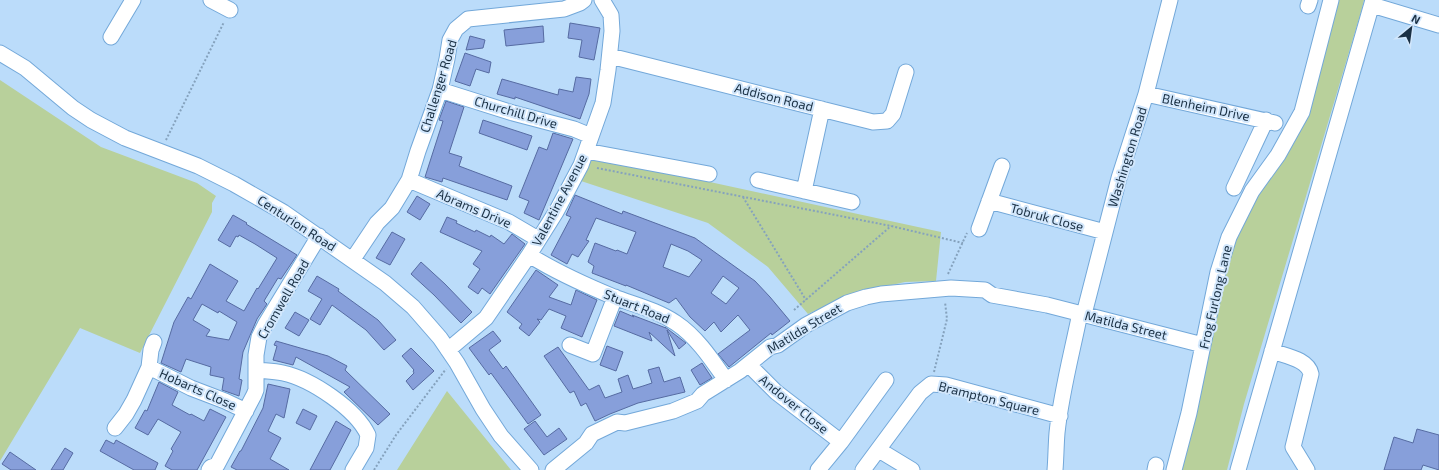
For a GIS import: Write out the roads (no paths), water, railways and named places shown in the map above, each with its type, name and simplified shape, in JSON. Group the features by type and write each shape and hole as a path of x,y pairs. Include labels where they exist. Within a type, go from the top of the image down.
{"street":[{"path":"110,37 133,0"},
{"path":"210,0 230,10"},
{"name":"Challenger Road","path":"353,259 377,223 392,208 409,180 440,90 448,59 450,40 456,29 468,19 564,10 584,0"},
{"name":"Valentine Avenue","path":"451,354 486,318 529,255 556,212 586,151 603,103 610,56 612,31 610,15 602,0"},
{"name":"Washington Road","path":"1082,314 1119,178 1146,94 1170,0"},
{"name":"Frog Furlong Lane","path":"1174,470 1190,413 1218,272 1228,238 1252,191 1278,155 1302,112 1331,0"},
{"path":"1238,470 1372,2 1439,25"},
{"name":"Centurion Road","path":"0,53 25,68 73,108 91,120 131,140 198,166 284,212 353,259 385,283 413,307 440,338 501,436 531,470"},
{"name":"Addison Road","path":"610,56 873,122 887,121 893,114 906,72"},
{"name":"Churchill Drive","path":"440,90 513,113 574,129 591,136"},
{"name":"Blenheim Drive","path":"1146,94 1270,121 1234,188"},
{"path":"804,191 822,109"},
{"path":"586,151 709,174"},
{"path":"979,229 1002,166"},
{"name":"Abrams Drive","path":"409,180 509,222 538,239"},
{"path":"758,180 852,202"},
{"name":"Tobruk Close","path":"989,201 1105,232"},
{"name":"Cromwell Road","path":"216,468 256,390 256,347 265,326 319,236"},
{"name":"Stuart Road","path":"529,255 553,270 614,297 662,314 678,323 708,354 726,380"},
{"name":"Matilda Street","path":"553,470 586,443 592,434 617,422 625,423 684,407 697,401 703,394 748,365 770,347 778,345 806,325 848,303 866,297 882,294 943,289 985,290 992,295 1035,302 1203,345"},
{"path":"570,345 593,354 614,297"},
{"path":"1055,470 1057,432 1065,385 1082,314"},
{"name":"Hobarts Close","path":"115,428 130,408 149,367 150,354 154,342"},
{"path":"1272,351 1303,362 1310,369 1311,374 1293,447 1307,470"},
{"name":"Andover Close","path":"748,365 776,392 841,442"},
{"name":"Hobarts Close","path":"149,367 191,388 226,401 246,411"},
{"path":"256,370 272,371 296,377 331,396 351,413 365,429 369,437 366,448 353,470"},
{"name":"Andover Close","path":"818,470 841,442 886,380"},
{"name":"Brampton Square","path":"863,470 920,394 931,384 946,385 1060,416"},
{"path":"878,450 912,470"}]}
